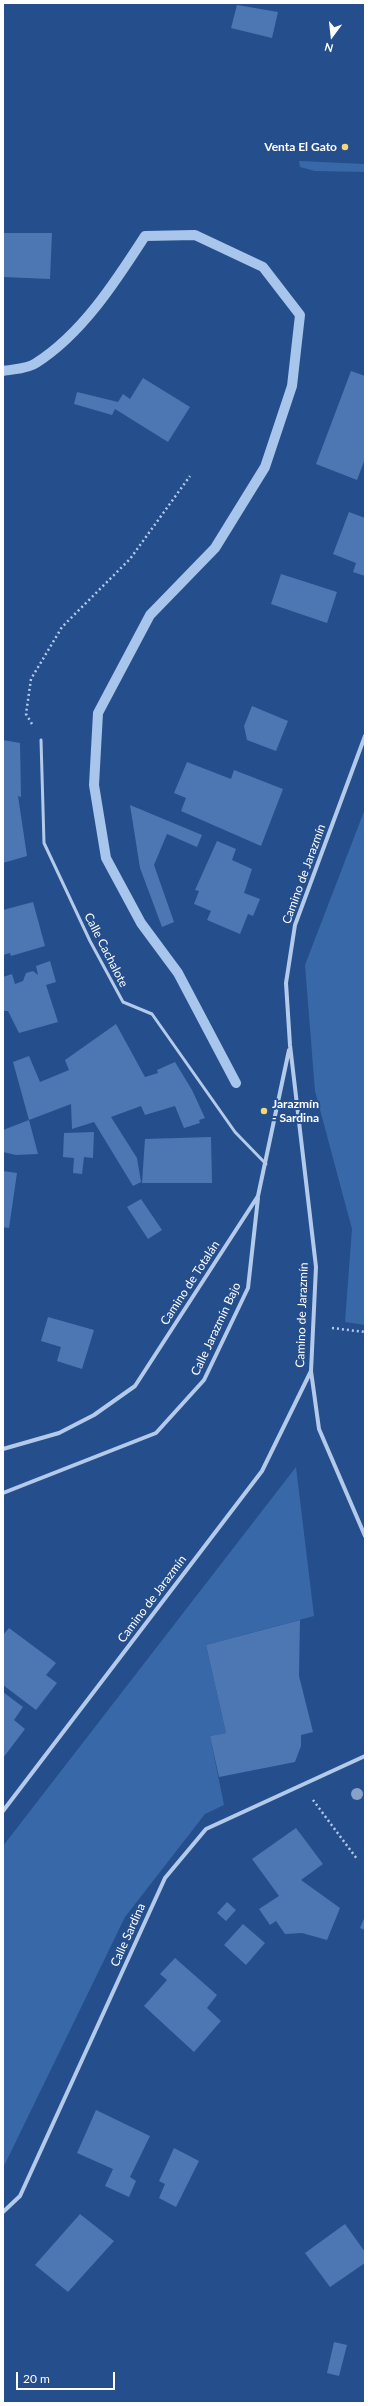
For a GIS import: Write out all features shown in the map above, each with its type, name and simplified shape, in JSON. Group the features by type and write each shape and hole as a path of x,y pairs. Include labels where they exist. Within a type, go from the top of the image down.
{"street":[{"name":"Camino de Jarazmín","path":"3,1811 262,1471 311,1371 316,1267 290,1046 286,983 295,925 365,736"},
{"name":"Camino de Totalán","path":"3,1449 59,1433 94,1415 134,1386 258,1196 290,1046"},
{"name":"Calle Jarazmín Bajo","path":"3,1493 156,1433 204,1380 248,1288 258,1196"},
{"path":"311,1371 319,1429 365,1536"},
{"name":"Calle Sardina","path":"3,2212 20,2196 165,1878 206,1829 365,1756"}],"lane":[{"name":"Calle Cachalote","path":"41,740 44,843 90,941 123,1002 152,1014 235,1132 266,1164"}],"path":[{"path":"41,740 26,714 31,679 62,627 130,559 190,476"},
{"path":"313,1325 365,1332"},
{"path":"302,1785 357,1859"}],"shaded area":[{"path":"299,161 364,164 365,172 315,171 300,167"},
{"path":"365,809 365,1325 345,1322 352,1229 315,1091 305,965"},
{"path":"296,1467 314,1616 206,1645 226,1733 210,1736 224,1805 205,1814 125,1917 3,2168 3,1846"}],"building":[{"path":"237,5 278,12 272,38 231,28"},
{"path":"3,233 52,233 50,279 3,277"},
{"path":"351,371 365,376 365,459 357,480 316,464"},
{"path":"143,378 190,407 168,442 115,409 112,415 74,404 77,392 118,402 123,394 130,399"},
{"path":"349,512 365,518 365,576 353,572 356,563 333,554"},
{"path":"281,574 337,592 327,623 271,604"},
{"path":"252,706 288,721 276,751 247,740 244,726"},
{"path":"3,740 20,743 21,797 18,796 27,856 3,863"},
{"path":"187,762 231,779 234,770 283,789 261,846 181,811 186,798 174,793"},
{"path":"130,805 202,835 197,847 167,834 154,865 174,922 162,927 140,868"},
{"path":"217,841 236,849 232,860 252,869 244,893 260,899 253,916 248,914 240,934 207,920 211,911 194,904 199,891 195,890"},
{"path":"33,902 45,946 11,956 10,953 3,955 3,910"},
{"path":"50,961 56,982 46,985 58,1022 19,1033 8,1011 3,1011 3,977 12,974 15,984 23,981 26,973 33,971 38,975 36,966"},
{"path":"116,1024 145,1077 158,1073 157,1070 175,1062 192,1090 205,1118 199,1120 200,1123 184,1128 175,1106 145,1115 141,1106 111,1117 137,1158 141,1182 133,1186 94,1122 72,1129 71,1104 29,1120 13,1062 29,1056 40,1082 69,1070 65,1060"},
{"path":"29,1120 38,1154 16,1155 3,1152 3,1130"},
{"path":"94,1132 93,1158 84,1157 82,1174 73,1173 74,1158 63,1157 64,1133"},
{"path":"211,1137 212,1183 142,1183 145,1139"},
{"path":"3,1171 17,1173 9,1228 3,1227"},
{"path":"141,1199 162,1230 148,1239 127,1207"},
{"path":"48,1317 94,1330 82,1369 57,1361 61,1347 41,1341"},
{"path":"300,1620 299,1676 313,1732 301,1735 301,1746 295,1762 219,1777 210,1736 226,1733 206,1645"},
{"path":"9,1628 56,1663 46,1675 57,1683 36,1710 3,1685 3,1635"},
{"path":"3,1692 23,1707 14,1720 25,1729 3,1758"},
{"path":"296,1828 323,1864 301,1880 340,1908 327,1940 302,1933 285,1934 276,1921 270,1925 259,1909 279,1896 252,1859"},
{"path":"227,1902 236,1910 226,1921 217,1913"},
{"path":"365,1916 365,1930 360,1928"},
{"path":"243,1924 265,1943 246,1965 224,1945"},
{"path":"175,1958 217,1995 207,2008 221,2021 194,2052 144,2006 167,1980 160,1974"},
{"path":"96,2110 150,2136 130,2177 136,2181 129,2197 105,2186 113,2169 77,2153"},
{"path":"174,2148 199,2161 176,2207 159,2198 165,2184 159,2181"},
{"path":"80,2214 114,2241 68,2292 35,2265"},
{"path":"345,2224 365,2252 365,2263 330,2287 305,2253"},
{"path":"334,2342 347,2345 339,2376 327,2373"}],"waterway":[{"path":"3,371 25,368 33,365 53,351 68,337 97,306 145,236 195,235 263,267 300,315 292,386 265,467 215,548 150,615 98,713 94,785 106,858 141,923 178,973 236,1083"}],"place":[{"name":"Venta El Gato","path":"345,147"},
{"name":"Jarazmín - Sardina","path":"264,1111"}]}
